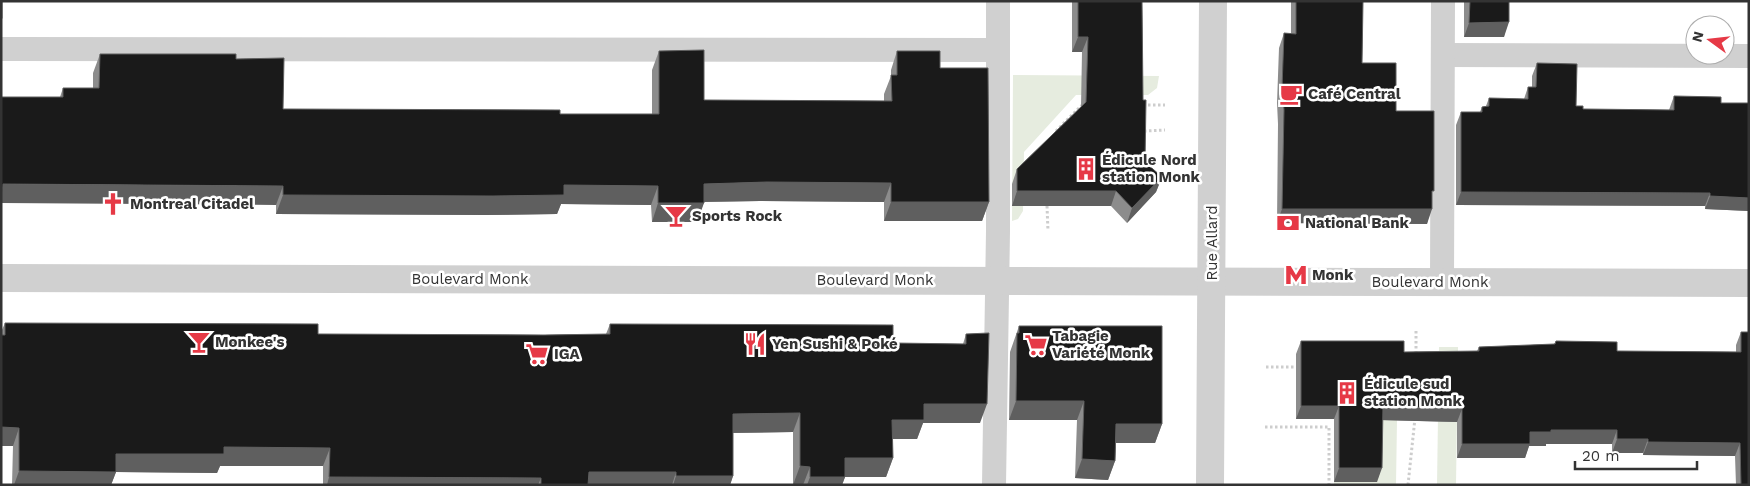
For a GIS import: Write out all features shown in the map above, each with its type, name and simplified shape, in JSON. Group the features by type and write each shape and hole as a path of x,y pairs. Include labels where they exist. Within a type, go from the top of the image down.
{"street":[{"name":"Rue Allard","path":"1210,485 1213,1"},
{"name":"Boulevard Monk","path":"1,278 1749,283"}],"lane":[{"path":"994,485 998,1"},
{"path":"1442,282 1443,1"},
{"path":"1,49 998,50"},
{"path":"1443,55 1749,56"}],"path":[{"path":"1055,132 1081,106 1090,105"},
{"path":"1137,105 1165,105"},
{"path":"1140,131 1165,130"},
{"path":"1047,206 1048,231"},
{"path":"1416,331 1416,362"},
{"path":"1266,367 1296,367"},
{"path":"1408,485 1415,414"},
{"path":"1265,427 1329,427 1329,485"}],"shaded area":[{"path":"1013,75 1159,76 1157,88 1148,95 1076,95 1024,152 1023,211 1018,219 1012,221"},
{"path":"1439,347 1458,347 1456,485 1437,485"},
{"path":"1378,420 1397,420 1396,485 1334,485 1334,482 1377,482"}],"building":[{"path":"2,1 2,18 1,18"},
{"path":"1078,1 1142,1 1143,100 1146,100 1145,162 1162,177 1132,208 1116,191 1017,191 1017,169 1086,102 1088,37 1078,37"},
{"path":"1296,1 1363,1 1362,63 1396,63 1396,111 1434,111 1434,191 1432,191 1432,209 1282,209 1284,33 1296,34"},
{"path":"1470,1 1509,1 1509,22 1469,23"},
{"path":"704,50 704,100 892,101 891,75 897,75 897,51 940,51 940,68 988,68 989,202 891,202 891,183 767,182 704,184 704,203 658,203 658,186 564,185 564,195 492,196 283,195 283,186 3,184 1,192 1,97 63,97 63,88 99,88 100,54 236,54 236,59 284,58 283,109 560,110 560,114 659,114 659,51"},
{"path":"1537,63 1577,64 1576,106 1583,106 1583,109 1674,110 1674,96 1721,97 1721,103 1749,103 1749,198 1710,196 1710,193 1461,192 1461,112 1482,112 1482,107 1489,106 1489,98 1528,99 1528,87 1536,87"},
{"path":"5,323 318,324 318,334 544,335 610,334 610,324 893,325 893,343 966,344 966,334 989,333 987,404 924,404 924,420 892,420 893,458 845,458 845,477 810,477 810,467 800,466 800,413 733,414 733,476 676,476 676,472 589,472 588,485 541,485 541,478 329,477 330,448 224,447 224,454 116,454 116,472 19,471 19,428 1,427 1,335 5,335"},
{"path":"1019,326 1162,326 1162,424 1116,424 1115,461 1082,459 1084,401 1016,401 1017,333 1019,333"},
{"path":"1741,332 1749,332 1749,485 1741,485 1740,443 1648,442 1648,439 1617,439 1617,430 1551,430 1551,432 1530,432 1530,444 1462,444 1462,409 1383,406 1382,468 1339,468 1339,406 1301,406 1301,341 1404,341 1404,352 1479,351 1479,347 1555,344 1556,341 1617,342 1617,351 1741,352"}],"place":[{"name":"Café Central","path":"1291,94"},
{"name":"Édicule Nord station Monk","path":"1086,169"},
{"name":"Montreal Citadel","path":"113,204"},
{"name":"Sports Rock","path":"676,216"},
{"name":"National Bank","path":"1288,223"},
{"name":"Monk","path":"1296,275"},
{"name":"Monkee's","path":"199,342"},
{"name":"Yen Sushi & Poké","path":"755,344"},
{"name":"Tabagie Variété Monk","path":"1036,345"},
{"name":"IGA","path":"537,354"},
{"name":"Édicule sud station Monk","path":"1347,393"}]}
